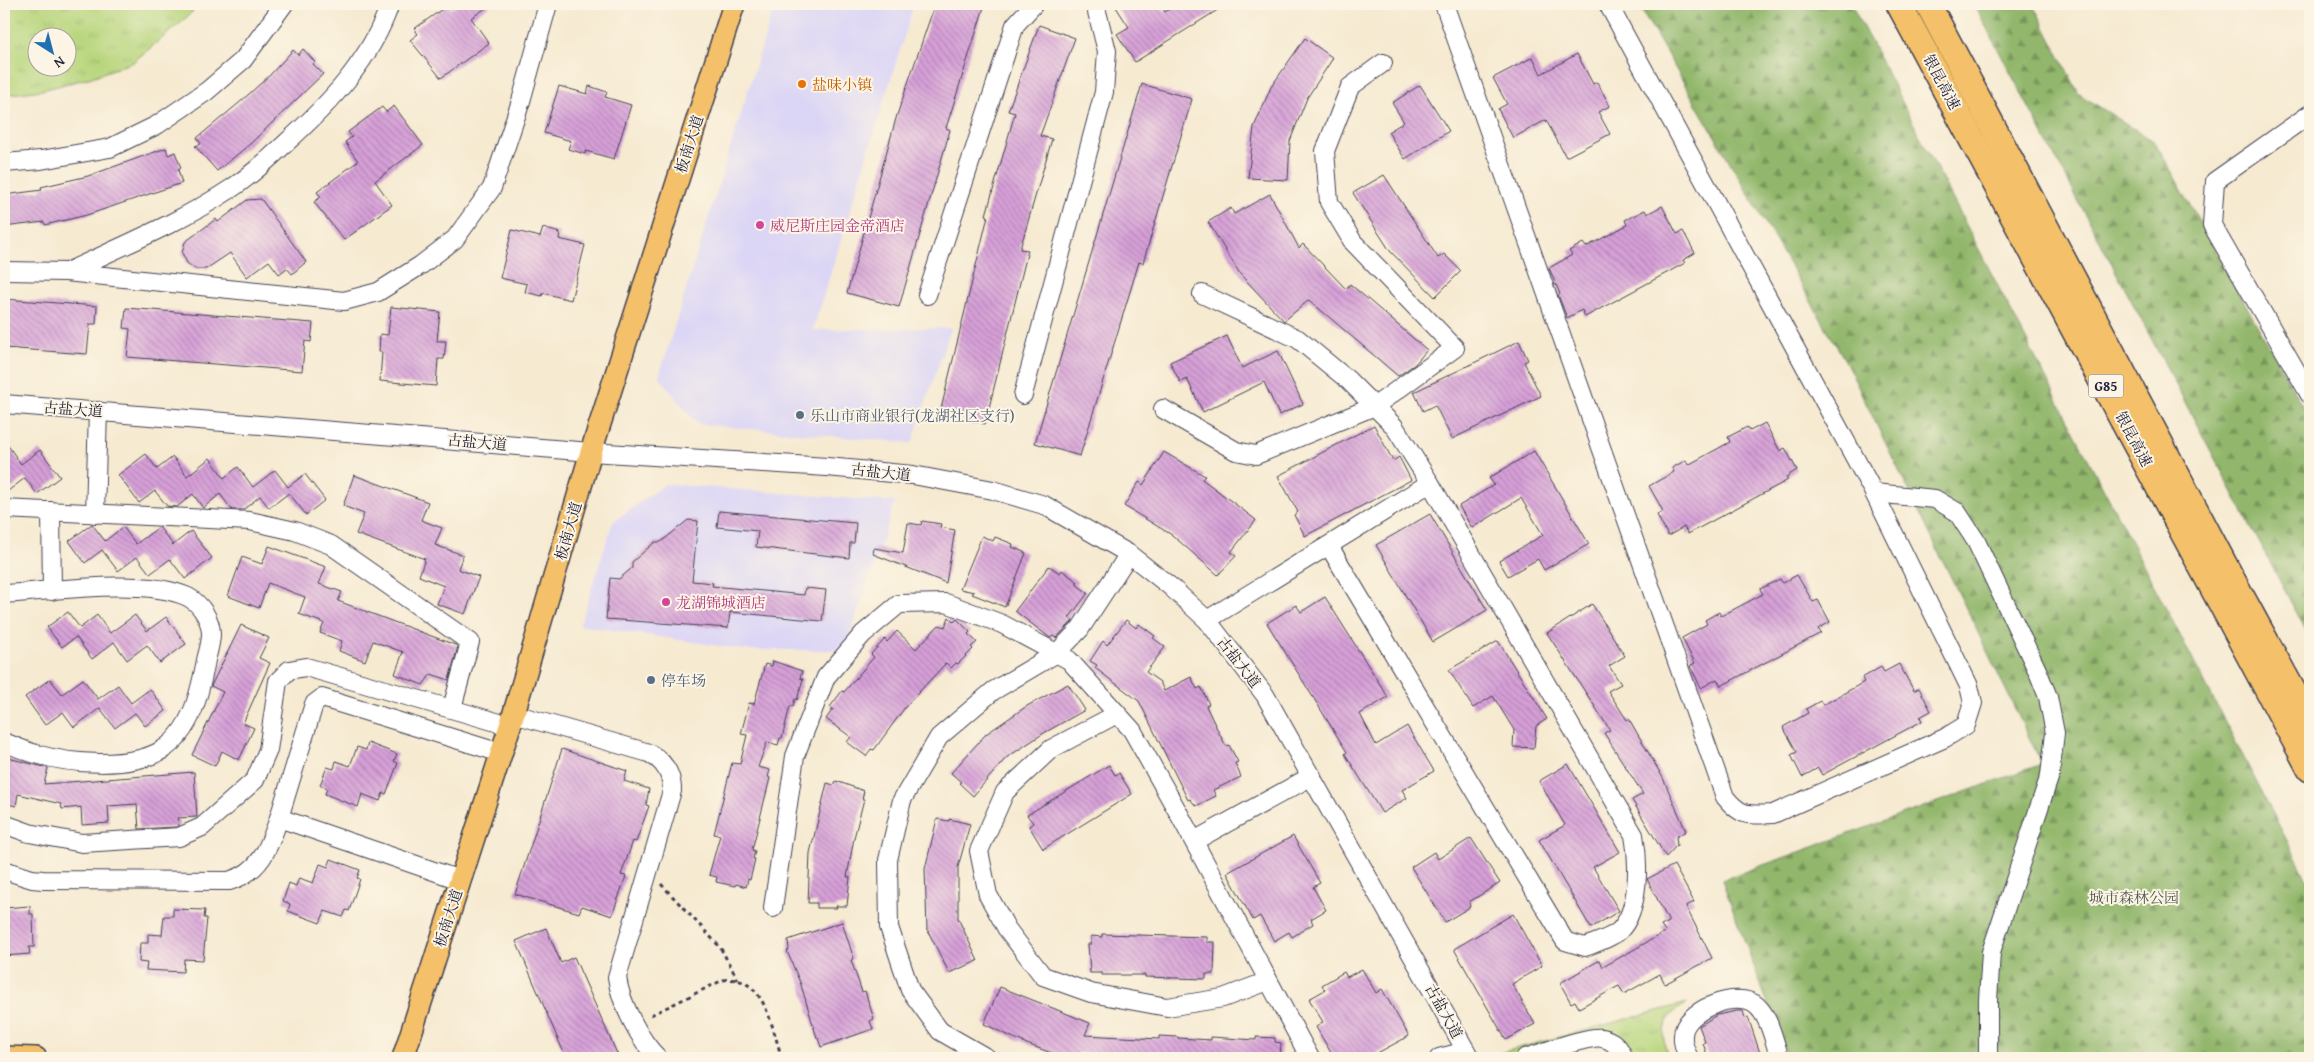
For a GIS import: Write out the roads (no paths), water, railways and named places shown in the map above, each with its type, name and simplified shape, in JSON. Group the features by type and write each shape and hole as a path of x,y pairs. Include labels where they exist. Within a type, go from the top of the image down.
{"highway":[{"name":"银昆高速","path":"1899,4 2310,769"},
{"name":"银昆高速","path":"1928,4 2231,577 2310,722"}],"main road":[{"name":"板南大道","path":"403,1058 512,720 591,452 734,4"},
{"path":"4,1057 36,1058"}],"street":[{"path":"4,163 41,160 110,148 158,125 207,91 243,60 284,4"},
{"path":"66,272 198,208 233,187 268,159 323,110 355,70 383,24 390,4"},
{"path":"4,271 66,272 344,301 378,292 455,239 492,188 521,101 548,4"},
{"path":"927,295 1015,25 1034,4"},
{"path":"1023,395 1104,92 1106,51 1095,4"},
{"path":"1444,4 1725,797 1736,811 1752,815 1772,814 1946,738 1966,725 1973,703 1969,686 1874,493 1608,4"},
{"path":"1163,409 1236,451 1256,455 1374,406 1455,348 1353,242 1329,202 1325,151 1350,87 1383,63"},
{"path":"2310,114 2216,181 2212,225 2310,395"},
{"path":"1202,294 1298,339 1348,380 1394,426 1430,483 1634,835 1639,859 1631,916 1618,932 1585,947 1565,941 1329,546"},
{"name":"古盐大道","path":"4,404 591,452 914,475 993,490 1044,505 1130,554 1171,587 1206,620 1265,695 1468,1055"},
{"path":"95,514 98,411"},
{"path":"1206,620 1430,483"},
{"path":"1874,493 1935,499 1957,512 1976,541 2038,672 2048,698 2055,733 2050,775 1992,952 1988,1000 1988,1058"},
{"path":"4,509 250,521 295,531 331,545 470,642 452,708"},
{"path":"51,512 52,591"},
{"path":"987,1058 940,1031 910,990 889,927 888,860 902,800 939,737 993,691 1057,654 1080,629 1130,554"},
{"path":"4,594 126,586 159,588 189,598 204,610 211,634 199,697 185,727 163,750 133,761 84,762 36,754 4,742"},
{"path":"773,908 795,756 826,677 863,634 899,604 946,603 1002,624 1069,660 1132,730 1194,841 1310,1058"},
{"path":"4,824 29,833 82,843 179,837 202,827 255,780 268,750 278,680 289,670 306,667 452,708 512,720 650,753 663,762 672,781 672,791 617,977 638,1032 658,1058"},
{"path":"4,870 32,879 43,880 229,881 250,873 258,866 271,840 314,704 322,698 501,753"},
{"path":"1118,714 1051,749 1005,792 979,851 988,895 997,912 1007,929 1043,976 1091,993 1167,1007 1223,998 1268,981"},
{"path":"1194,841 1312,776"},
{"path":"279,818 460,880"},
{"path":"1689,1058 1683,1036 1688,1022 1701,1011 1738,998 1755,1004 1761,1011 1780,1058"},
{"path":"1525,1058 1596,1037 1610,1040 1617,1046 1624,1058"},
{"path":"1439,1058 1468,1055"}],"place":[{"name":"盐味小镇","path":"802,84"},
{"name":"威尼斯庄园金帝酒店","path":"760,225"},
{"name":"乐山市商业银行(龙湖社区支行)","path":"800,415"},
{"name":"龙湖锦城酒店","path":"666,602"},
{"name":"停车场","path":"651,680"}],"park label":[{"name":"城市森林公园","path":"2134,897"}]}
